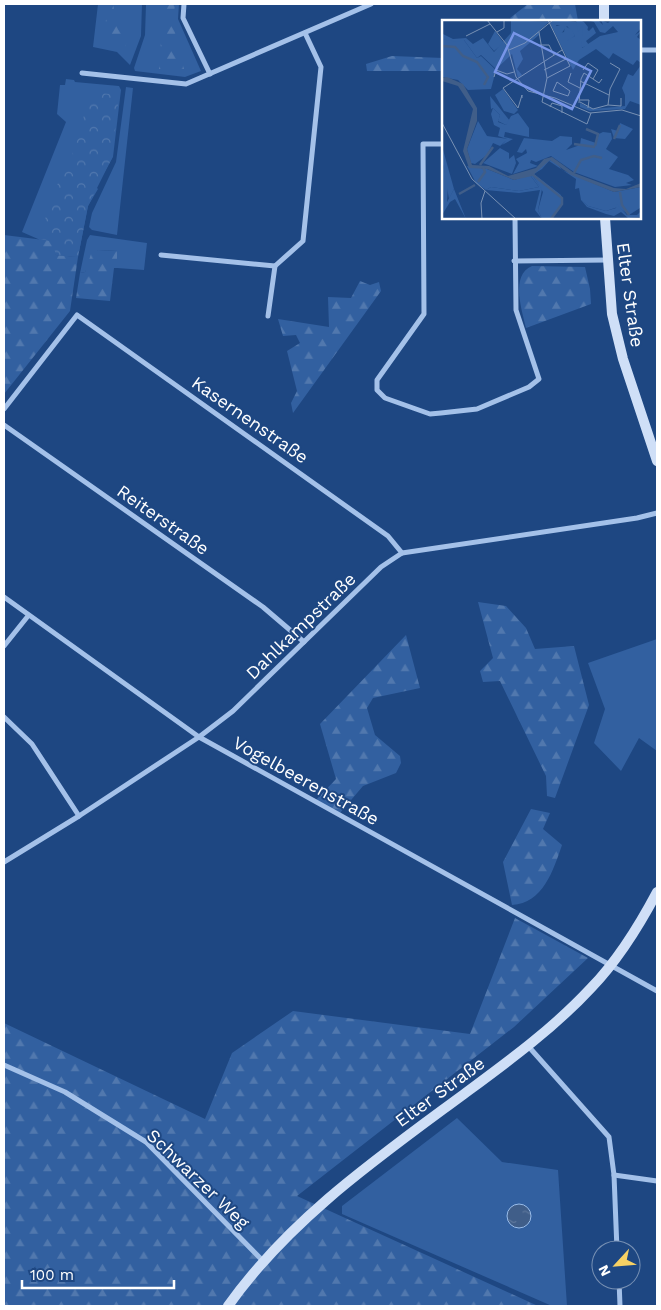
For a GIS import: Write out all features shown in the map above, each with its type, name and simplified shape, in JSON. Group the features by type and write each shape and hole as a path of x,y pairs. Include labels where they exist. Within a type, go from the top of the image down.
{"main road":[{"path":"604,4 604,20"},
{"name":"Elter Straße","path":"606,219 612,314 623,359 657,461"},
{"name":"Elter Straße","path":"228,1306 264,1262 309,1216 371,1163 529,1047 592,987 641,921 657,892"}],"street":[{"path":"184,4 183,18 210,74"},
{"path":"82,73 186,84 371,4"},
{"path":"268,316 274,266 303,241 321,67 305,33"},
{"path":"641,50 657,50"},
{"path":"442,144 423,144 424,314 377,380 377,390 385,398 430,414 477,409 529,387 539,380 516,310 515,219"},
{"path":"161,255 274,266"},
{"path":"514,261 608,260"},
{"name":"Kasernenstraße","path":"4,409 77,315 388,536 402,553"},
{"name":"Reiterstraße","path":"4,425 263,607 304,642"},
{"name":"Dahlkampstraße","path":"4,862 79,816 199,737 233,711 381,567 402,553 636,518 657,513"},
{"name":"Vogelbeerenstraße","path":"4,597 199,737 657,991"},
{"path":"4,646 28,616"},
{"path":"4,717 32,744 79,816"},
{"path":"529,1047 609,1137 614,1175 617,1240"},
{"name":"Schwarzer Weg","path":"4,1065 65,1092 146,1142 264,1262"},
{"path":"614,1175 657,1181"},
{"path":"619,1290 620,1306"}],"green space":[{"path":"98,4 142,4 141,36 130,65 117,52 93,47"},
{"path":"108,4 113,4 118,29 127,41 124,51 110,46 104,35"},
{"path":"146,4 179,4 178,19 201,71 185,77 135,71 134,68 145,35"},
{"path":"167,4 175,4 173,24 184,69 159,69 162,27"},
{"path":"528,4 575,4 578,20 512,20 510,18"},
{"path":"392,56 442,58 442,71 367,71 366,64"},
{"path":"66,79 74,80 75,82 119,86 121,90 113,157 96,187 98,189 88,206 78,257 56,255 38,239 22,232 66,122 57,114 60,85 65,85"},
{"path":"126,87 133,88 117,235 92,230 89,227 92,213 116,162"},
{"path":"91,92 119,95 112,158 88,206 78,257 56,255 52,241 38,239 63,169 71,159"},
{"path":"4,235 52,241 56,255 78,257 70,311 4,394"},
{"path":"90,235 147,243 144,270 117,268 117,251 98,250 85,272 80,273 87,240"},
{"path":"98,250 117,251 117,268 114,268 110,301 76,298 80,273 85,272 91,254"},
{"path":"532,266 585,267 591,304 526,328 520,303 519,285 525,271"},
{"path":"360,281 370,285 379,282 381,291 293,413 291,403 297,391 287,351 300,343 296,335 283,336 278,319 329,327 328,297 351,298"},
{"path":"478,602 506,606 526,628 535,649 574,646 589,705 555,798 547,796 546,776 500,681 483,682 480,671 493,658"},
{"path":"406,635 420,688 373,698 367,708 375,735 400,756 401,763 396,773 363,786 340,813 316,800 336,779 320,724"},
{"path":"657,639 657,751 639,738 621,771 594,743 605,709 588,663"},
{"path":"531,809 550,813 543,829 562,845 555,865 539,892 523,903 512,905 503,862"},
{"path":"515,918 588,958 514,1027 297,1196 538,1306 4,1306 4,1023 205,1119 232,1053 293,1011 470,1034"},
{"path":"457,1118 502,1162 558,1170 567,1306 552,1306 342,1214 342,1206"}],"water":[{"path":"519,1204 528,1207 531,1216 528,1225 519,1228 510,1225 507,1216 510,1207"}]}
